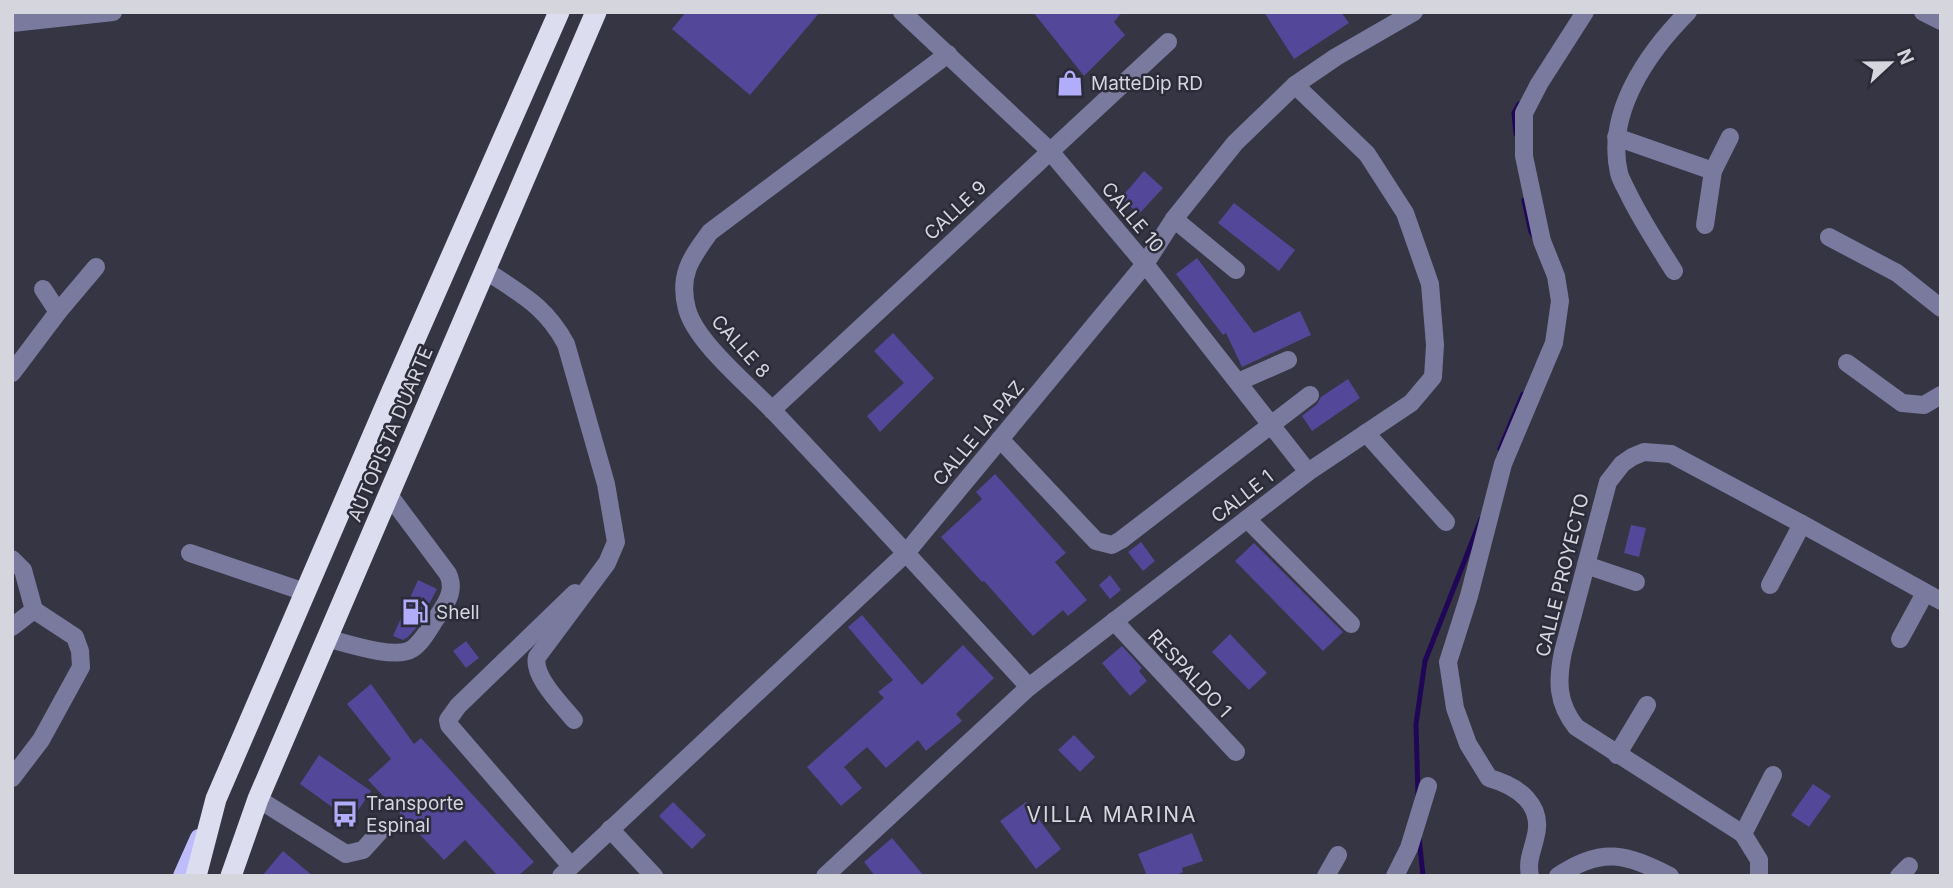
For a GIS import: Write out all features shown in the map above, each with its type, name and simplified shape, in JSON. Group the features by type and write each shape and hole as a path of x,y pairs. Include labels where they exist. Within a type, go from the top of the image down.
{"highway":[{"name":"AUTOPISTA DUARTE","path":"196,876 216,799 559,12"},
{"name":"AUTOPISTA DUARTE","path":"231,876 258,799 326,638 596,12"}],"main road":[{"name":"AUTOPISTA DUARTE","path":"182,876 216,799"}],"street":[{"path":"18,19 113,12"},
{"name":"CALLE 10","path":"902,12 1049,150 1145,264 1308,472"},
{"name":"CALLE LA PAZ","path":"566,871 906,553 1145,264 1174,219 1236,143 1295,85 1336,57 1414,12"},
{"path":"1530,876 1530,851 1538,819 1531,801 1509,784 1489,778 1468,744 1455,708 1448,662 1469,596 1503,464 1554,343 1560,301 1556,276 1542,241 1524,156 1524,113 1584,12"},
{"path":"1674,271 1643,222 1619,174 1616,137 1627,97 1664,36 1688,12"},
{"path":"1923,12 1941,21"},
{"name":"CALLE 9","path":"772,410 1168,42"},
{"name":"CALLE 8","path":"948,54 710,232 691,258 683,280 687,310 701,337 1030,687"},
{"name":"CALLE 1","path":"825,876 1030,687 1308,472 1411,403 1433,377 1435,345 1430,284 1405,213 1367,155 1295,85"},
{"path":"1616,137 1713,172"},
{"path":"1705,225 1713,172 1730,137"},
{"path":"1174,219 1236,270"},
{"path":"1829,237 1897,273 1941,308"},
{"path":"12,373 96,267"},
{"path":"485,270 540,308 554,322 566,344 612,511 616,542 607,563 537,657 536,664 543,681 574,720"},
{"path":"44,289 58,312"},
{"path":"1238,382 1288,360"},
{"path":"1847,363 1902,403 1924,405 1941,395"},
{"path":"1000,439 1096,541 1112,545 1310,396"},
{"path":"1366,433 1447,523"},
{"name":"CALLE PROYECTO","path":"1743,834 1576,727 1566,715 1559,696 1563,653 1608,482 1622,464 1644,452 1671,454 1933,597"},
{"path":"326,638 384,652 405,653 420,642 451,593 452,583 448,574 389,495"},
{"path":"1248,519 1351,624"},
{"path":"1770,585 1802,524"},
{"path":"190,553 305,592"},
{"path":"12,559 23,570 34,610 75,637 80,651 81,667 41,740 12,778"},
{"path":"566,871 449,725 448,720 458,706 607,563"},
{"path":"1586,565 1636,582"},
{"path":"1900,639 1933,597"},
{"path":"12,627 34,610"},
{"name":"RESPALDO 1","path":"1114,621 1236,752"},
{"path":"1617,755 1647,705"},
{"path":"1759,876 1759,860 1743,834 1773,775"},
{"path":"1395,876 1409,848 1428,786"},
{"path":"258,799 346,854 363,850 383,828"},
{"path":"610,829 654,876"},
{"path":"1326,876 1338,855"},
{"path":"1558,876 1588,860 1606,856 1624,856 1670,876"}],"building":[{"path":"686,12 820,12 750,95 672,29"},
{"path":"1033,12 1122,12 1114,22 1125,35 1084,76"},
{"path":"1264,12 1341,12 1349,23 1294,59"},
{"path":"1144,171 1163,188 1139,214 1121,198"},
{"path":"1234,203 1295,250 1279,271 1218,223"},
{"path":"1197,258 1254,333 1300,311 1311,335 1242,367 1226,333 1223,335 1176,274"},
{"path":"893,333 934,378 880,432 867,416 904,383 874,351"},
{"path":"1348,379 1360,398 1312,431 1302,416 1317,404 1321,397"},
{"path":"995,474 1066,553 1055,562 1087,600 1068,616 1063,610 1033,636 941,537 982,499 976,492"},
{"path":"1631,525 1646,528 1639,557 1624,553"},
{"path":"1141,542 1155,561 1143,571 1128,552"},
{"path":"1254,543 1343,632 1323,651 1235,561"},
{"path":"1110,575 1121,590 1110,599 1099,585"},
{"name":"Shell","path":"418,580 437,589 417,627 403,640 393,636"},
{"path":"862,615 922,685 963,645 994,678 956,714 962,721 926,751 918,740 886,768 867,747 844,767 862,788 841,806 807,767 884,698 878,692 893,680 848,627"},
{"path":"1230,634 1267,673 1249,690 1212,652"},
{"path":"466,641 479,658 466,668 453,651"},
{"path":"1122,646 1142,668 1139,671 1147,681 1130,696 1102,663"},
{"path":"371,684 414,744 421,738 534,862 518,876 498,876 465,840 444,860 368,780 391,759 347,704"},
{"path":"1074,735 1095,757 1080,772 1058,750"},
{"path":"319,755 371,791 357,812 345,803 339,812 300,784"},
{"path":"1813,784 1831,796 1809,827 1791,815"},
{"path":"673,802 706,835 692,849 659,816"},
{"path":"1026,802 1061,849 1036,869 1000,821"},
{"path":"1192,833 1203,861 1182,868 1183,872 1174,876 1147,876 1138,854"},
{"path":"892,838 924,876 875,876 864,862"},
{"path":"283,851 313,876 262,876"}],"waterway":[{"path":"1516,134 1514,113 1519,104"},
{"path":"1524,200 1534,237"},
{"path":"1500,449 1523,394"},
{"path":"1418,796 1416,724 1425,661 1481,519"},
{"path":"1419,837 1423,876"}],"place":[{"name":"MatteDip RD","path":"1070,83"},
{"name":"Shell","path":"415,612"},
{"name":"Transporte Espinal","path":"345,814"}],"district":[{"name":"VILLA MARINA","path":"1112,815"}]}
